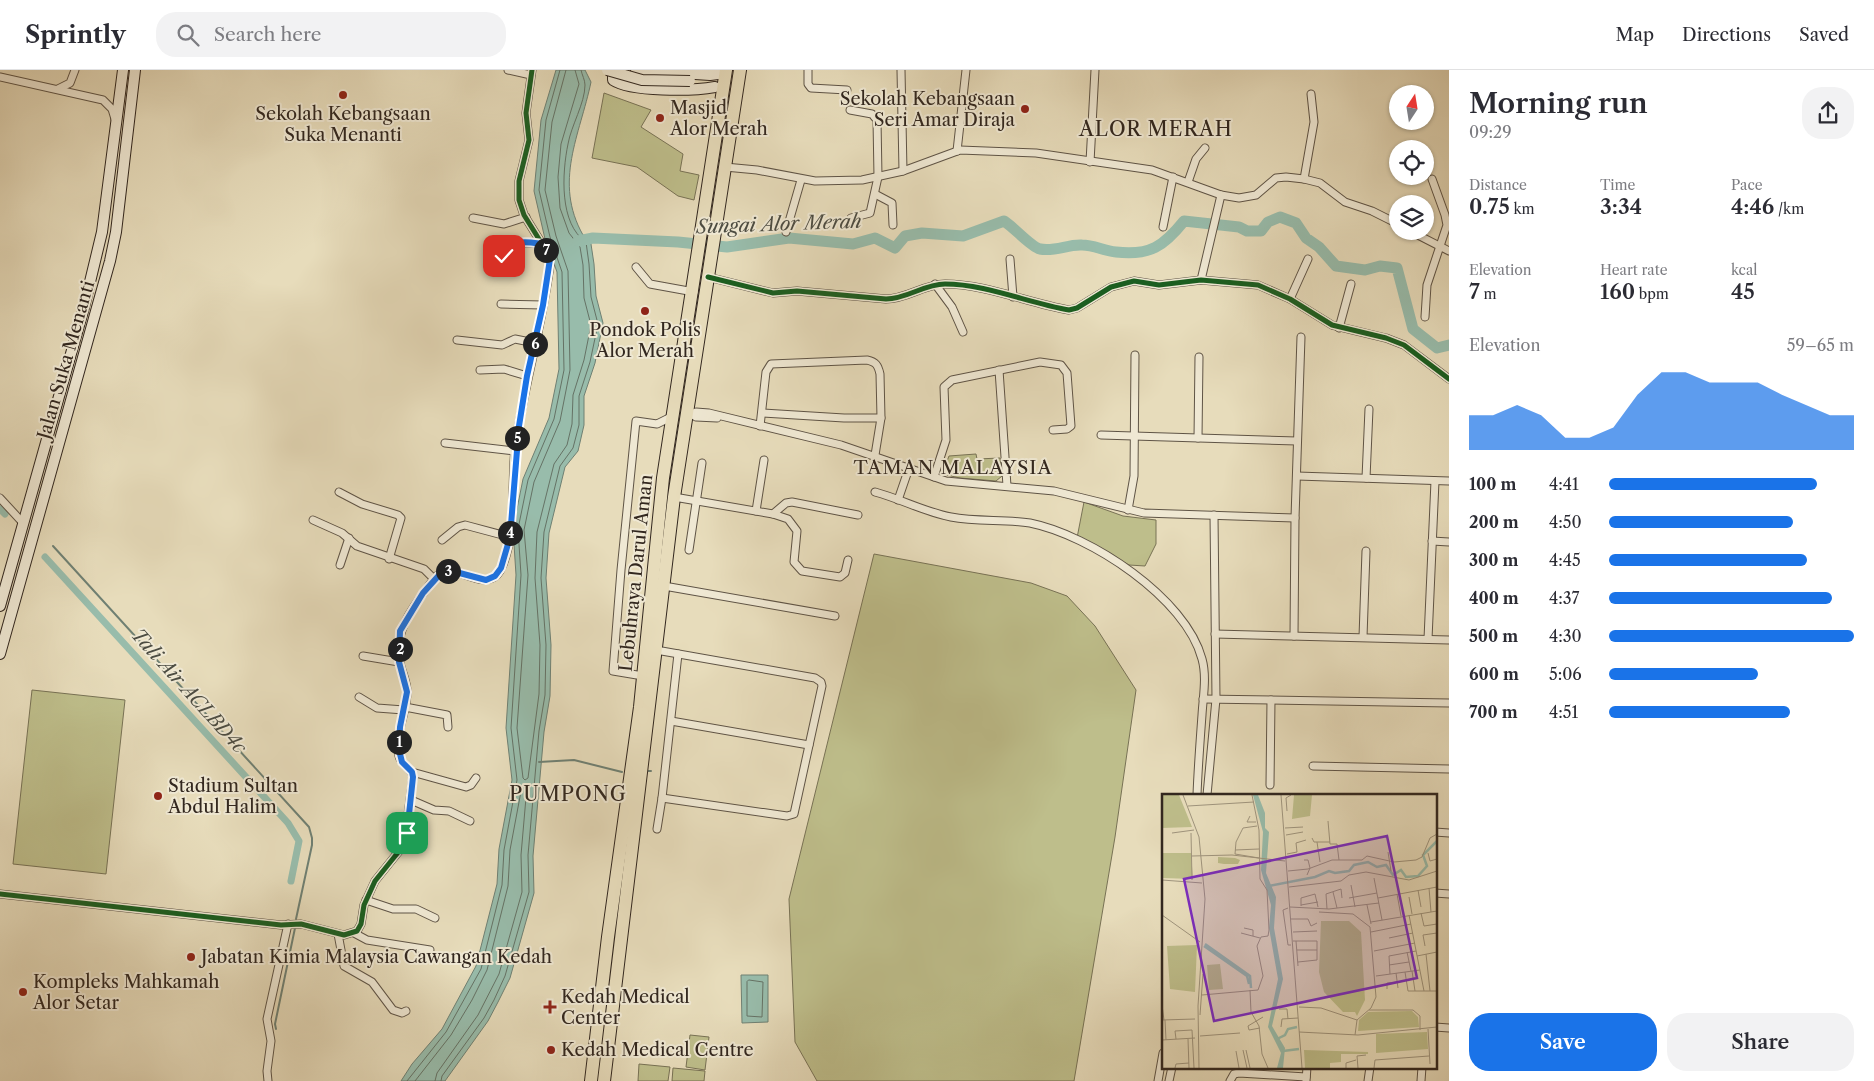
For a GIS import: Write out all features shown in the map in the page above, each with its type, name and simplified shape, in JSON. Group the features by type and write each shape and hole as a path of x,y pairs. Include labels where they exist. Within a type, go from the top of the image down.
{"highway":[{"name":"Lebuhraya Darul Aman","path":"709,227 725,167 740,70"},
{"name":"Lebuhraya Darul Aman","path":"684,414 679,375 694,292 705,256 709,227 720,72"},
{"name":"Lebuhraya Darul Aman","path":"604,1081 621,920 684,414 708,277 705,256"},
{"name":"Lebuhraya Darul Aman","path":"592,1081 608,937 634,760 653,562 668,449 680,417 684,414"},
{"path":"608,937 621,920 613,900"}],"main road":[{"name":"Jalan Suka Menanti","path":"0,606 83,311 102,232 123,70"},
{"name":"Jalan Suka Menanti","path":"0,654 110,261 116,232 135,70"},
{"path":"607,70 642,80 689,77 720,72"},
{"path":"613,70 612,77 617,82 641,87 719,92"},
{"path":"636,70 689,77 719,92"}],"street":[{"path":"58,89 70,83 75,70"},
{"path":"476,778 471,785 466,787 412,772 402,762 399,756 400,727 405,708 406,680 399,662 400,631 434,580 447,570 482,580 492,578 501,568 510,537 515,451 527,376 543,305 550,259 526,217 518,192 529,140 526,113 532,72 508,70"},
{"path":"808,70 808,84 811,88 847,90"},
{"path":"901,70 903,171"},
{"path":"957,150 966,70"},
{"path":"1090,162 1095,70"},
{"path":"0,77 103,100 112,109 116,122"},
{"path":"1304,179 1314,122 1311,94"},
{"path":"850,110 872,114 877,120 878,177 870,213 851,218"},
{"path":"1188,182 1196,159 1205,148"},
{"path":"725,167 757,170 801,180 835,181 878,177 903,171 957,150 1036,153 1090,162 1133,166 1173,177 1221,195 1245,199 1256,194 1276,178 1286,176 1304,179 1320,183 1344,202 1372,211 1389,220"},
{"path":"1164,227 1173,177"},
{"path":"786,232 801,180"},
{"path":"1425,317 1425,294 1440,248 1446,220 1434,185"},
{"path":"875,194 892,203 893,225"},
{"path":"1200,280 1221,195"},
{"path":"473,218 504,224 526,217"},
{"path":"1426,240 1440,248 1449,250"},
{"path":"502,267 506,250 514,244 522,242 543,244"},
{"path":"1010,259 1013,297"},
{"path":"1290,299 1308,259"},
{"path":"636,267 650,284 694,292"},
{"path":"708,277 773,293 797,291 886,299 898,298 935,284 963,285 1069,310 1077,308 1111,287 1124,282 1134,281 1164,285 1200,280 1258,285 1290,299 1339,328 1386,338 1404,345 1449,379"},
{"path":"935,284 952,307 963,332"},
{"path":"1339,328 1351,284"},
{"path":"502,304 543,305"},
{"path":"1294,636 1300,337"},
{"path":"456,340 502,345 515,339 535,343"},
{"path":"1128,510 1134,486 1136,436 1135,355"},
{"path":"1198,438 1199,357"},
{"path":"760,426 763,413 766,372 771,364 874,361 879,367 881,418 875,455"},
{"path":"934,478 946,440 943,391 946,384 952,380 1047,362 1057,363 1065,368 1071,426 1066,429 1053,430"},
{"path":"480,370 504,369 527,376"},
{"path":"1000,370 1007,486"},
{"path":"1366,478 1369,409"},
{"path":"643,676 613,671 636,421 657,424 684,414 696,412 840,444 875,455 934,478 959,483 1054,491 1144,513 1295,518"},
{"path":"763,413 844,418 881,418"},
{"path":"1101,435 1297,441"},
{"path":"445,443 515,451"},
{"path":"756,511 764,460"},
{"path":"689,550 702,463"},
{"path":"898,500 909,468"},
{"path":"1297,476 1449,481"},
{"path":"1428,639 1435,481"},
{"path":"339,492 362,504 394,512 398,515 400,518 399,529 389,559"},
{"path":"876,492 952,518 1018,522 1054,530 1128,569 1170,605 1196,643 1204,670 1197,794"},
{"path":"674,497 773,514 788,519 796,526 794,562 798,569 840,578 845,573 848,560"},
{"path":"0,498 23,523"},
{"path":"773,514 786,503 792,502 858,515"},
{"path":"1207,794 1216,699 1214,515"},
{"path":"312,520 349,538 354,545 389,559 416,565 427,571 434,580"},
{"path":"442,540 458,527 465,525 510,537"},
{"path":"340,565 349,538"},
{"path":"1432,541 1449,542"},
{"path":"1363,637 1366,551"},
{"path":"664,586 835,616"},
{"path":"1215,634 1449,640"},
{"path":"656,650 819,680 822,686 796,812 791,815 662,798"},
{"path":"657,829 678,654"},
{"path":"363,656 399,662"},
{"path":"359,697 377,708 405,708 447,715 448,727"},
{"path":"1203,699 1449,703"},
{"path":"1270,700 1270,785"},
{"path":"671,721 809,745"},
{"path":"1313,766 1449,769"},
{"path":"354,933 360,927 366,900 375,881 404,844 411,800 412,772"},
{"path":"411,800 434,810 449,811 470,821"},
{"path":"1436,832 1449,833"},
{"path":"1436,893 1449,894"},
{"path":"0,894 301,924 338,934 354,933 367,940 430,950"},
{"path":"366,900 393,909 416,908 435,918"},
{"path":"268,1081 266,1071 271,1042 266,1019 288,924"},
{"path":"338,934 344,966 372,982 393,1010 402,1013 406,1011"},
{"path":"1436,1027 1449,1028"},
{"path":"1158,1081 1162,1059"},
{"path":"1169,1081 1172,1068"},
{"path":"1368,1081 1370,1068"},
{"path":"1421,1081 1422,1068"},
{"path":"1230,1081 1234,1074 1239,1073 1306,1079"}],"green space":[{"path":"604,93 651,110 641,127 683,154 680,171 699,175 694,200 678,196 637,167 592,158"},
{"path":"976,454 977,459 1000,458 1002,476 996,481 960,478 942,474 949,456"},
{"path":"1084,502 1123,516 1156,520 1156,544 1145,566 1129,565 1077,538"},
{"path":"874,554 1031,583 1067,596 1095,626 1136,690 1115,837 1074,1081 817,1081 795,1042 789,899"},
{"path":"32,690 125,700 106,874 13,864"},
{"path":"690,1035 709,1037 705,1070 686,1067"},
{"path":"639,1064 670,1067 668,1081 638,1081"},
{"path":"673,1068 705,1071 704,1081 672,1081"}],"water":[{"path":"556,70 585,70 591,82 576,140 569,177 574,215 583,235 593,238 591,244 596,296 603,323 595,363 584,396 584,425 578,451 565,467 549,533 546,578 551,645 550,696 544,732 533,856 534,893 510,978 488,1021 445,1081 401,1081 412,1064 442,1029 476,966 497,884 499,849 512,780 506,728 516,575 513,529 523,479 549,418 559,369 557,272 545,239 534,191 541,120"},
{"path":"741,975 768,975 768,1022 742,1023"}],"waterway":[{"name":"Sungai Alor Merah","path":"578,241 593,238 678,242 727,247 789,238 853,244 875,238 895,248 905,236 922,233 963,236 1004,221 1040,249 1051,250 1082,245 1128,253 1147,251 1163,243 1184,221 1239,227 1247,231 1261,231 1268,222 1280,217 1296,223 1306,238 1319,247 1336,266 1365,270 1380,266 1397,268 1413,329 1437,348 1449,345"},
{"name":"Tali Air ACLBD4c","path":"0,509 5,514"},
{"path":"53,546 309,827 312,845 296,919"},
{"name":"Tali Air ACLBD4c","path":"45,557 288,823 299,841 291,881"},
{"path":"539,762 574,760 622,772"},
{"path":"276,1029 275,1024 295,928"}],"cycle path":[{"path":"0,894 281,925 301,924 344,935 357,931 361,924 364,905 375,881 404,845 413,777 411,771 400,759 398,748 399,732 407,692 398,652 401,632 415,604 437,576 447,571 457,572 477,579 490,579 500,571 509,543 515,448 550,265 547,252 524,215 519,200 519,181 529,140 526,113 532,70"},
{"path":"708,277 773,293 797,291 886,299 901,297 937,285 960,285 991,290 1069,310 1077,308 1111,287 1134,281 1159,285 1201,280 1258,285 1290,299 1332,325 1386,338 1404,345 1449,379"}],"place":[{"name":"Sekolah Kebangsaan Suka Menanti","path":"343,95"},
{"name":"Sekolah Kebangsaan Seri Amar Diraja","path":"1025,109"},
{"name":"Masjid Alor Merah","path":"660,118"},
{"name":"Pondok Polis Alor Merah","path":"645,311"},
{"name":"Stadium Sultan Abdul Halim","path":"158,796"},
{"name":"Jabatan Kimia Malaysia Cawangan Kedah","path":"191,957"},
{"name":"Kompleks Mahkamah Alor Setar","path":"23,992"},
{"name":"Kedah Medical Center","path":"550,1007"},
{"name":"Kedah Medical Centre","path":"551,1050"}],"district":[{"name":"ALOR MERAH","path":"1156,129"},
{"name":"TAMAN MALAYSIA","path":"953,467"},
{"name":"PUMPONG","path":"568,794"}],"route":[{"path":"407,833 413,777 412,772 399,756 400,727 407,692 406,680 399,662 400,631 423,593 441,573 447,570 482,580 492,578 500,571 508,548 515,451 527,376 543,305 550,259 543,244 522,242 509,247 504,256"}]}
